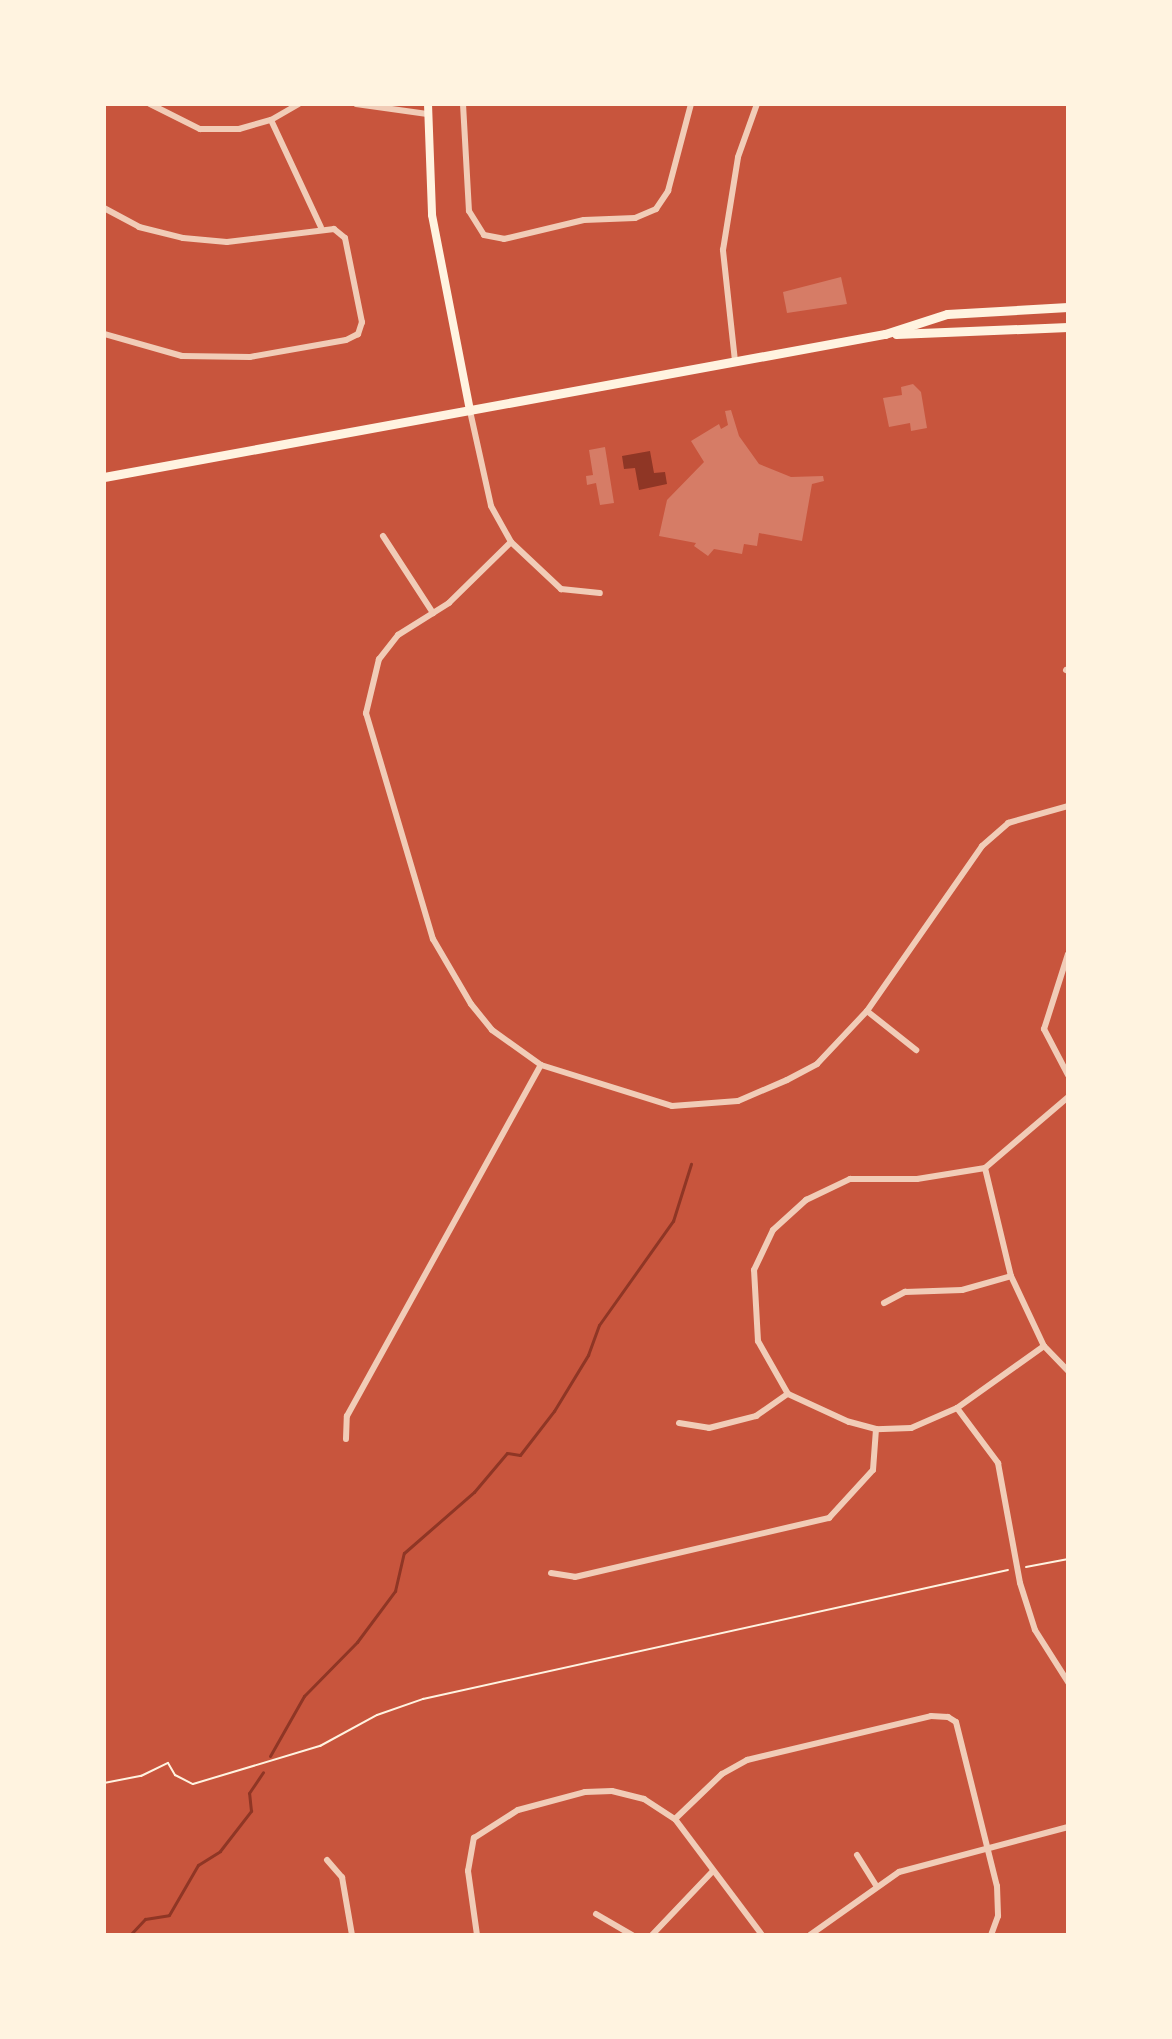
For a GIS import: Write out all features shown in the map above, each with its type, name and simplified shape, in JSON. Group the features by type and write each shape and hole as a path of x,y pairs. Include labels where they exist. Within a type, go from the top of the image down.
{"main road":[{"path":"428,104 432,215 470,411"},
{"path":"104,477 885,334 947,314 1068,307"},
{"path":"885,334 1068,327"}],"street":[{"path":"150,104 200,129 239,129 271,120 299,104"},
{"path":"356,104 427,114"},
{"path":"463,104 469,211 484,235 504,239 584,220 635,218 656,209 668,191 691,104"},
{"path":"735,361 723,250 734,172 757,104"},
{"path":"271,120 321,227"},
{"path":"104,208 139,227 183,238 227,242 321,227 334,229 345,238 362,322 358,334 346,340 250,357 182,356 104,334"},
{"path":"470,411 491,506 511,542 561,589 600,593"},
{"path":"383,536 433,613"},
{"path":"511,542 449,603 398,635 379,659 366,713 433,939 471,1004 492,1030 541,1065 672,1106 738,1101 817,1064 867,1011 982,846 1008,823 1068,806"},
{"path":"1068,954 1044,1029 1068,1075"},
{"path":"867,1011 916,1050"},
{"path":"346,1439 347,1416 541,1065"},
{"path":"1044,1346 957,1408 911,1428 876,1429 849,1422 788,1394 758,1341 754,1270 773,1230 806,1200 850,1179 917,1179 985,1168 1068,1097"},
{"path":"985,1168 1011,1276 1044,1346 1068,1371"},
{"path":"884,1303 905,1292 962,1290 1011,1276"},
{"path":"679,1423 709,1428 756,1416 788,1394"},
{"path":"957,1408 998,1463 1017,1568 1035,1630 1068,1682"},
{"path":"551,1573 575,1577 829,1518 873,1470 876,1429"},
{"path":"675,1819 716,1779 747,1760 941,1715 956,1722 988,1846 998,1900 991,1935"},
{"path":"477,1935 468,1871 474,1838 495,1822 557,1798 612,1791 644,1799 675,1819 762,1935"},
{"path":"810,1935 876,1885 927,1861 1068,1827"},
{"path":"857,1855 876,1885"},
{"path":"327,1860 342,1877 352,1935"},
{"path":"652,1935 713,1871"},
{"path":"596,1914 632,1935"}],"path":[{"path":"104,1783 141,1776 168,1763 175,1775 193,1784 320,1746 377,1715 423,1699 1068,1559"}],"shaded area":[{"path":"650,451 654,473 665,472 667,484 639,490 635,468 624,469 622,456"}],"building":[{"path":"841,277 847,304 787,313 783,292"},
{"path":"913,384 921,392 927,428 911,431 910,423 889,427 883,398 902,395 901,387"},
{"path":"731,410 739,436 759,464 791,477 823,476 824,481 812,484 802,541 759,533 757,546 744,544 742,554 714,549 708,556 694,546 696,543 659,536 667,500 704,462 691,441 719,424 721,429 728,425 725,411"},
{"path":"605,447 614,503 600,505 596,483 587,485 586,476 593,475 589,450"}],"waterway":[{"path":"270,1756 304,1696 357,1642 395,1591 404,1553 474,1492 507,1453 520,1455 554,1411 588,1355 599,1325 673,1221 691,1164"},
{"path":"130,1935 145,1919 169,1915 198,1865 220,1851 251,1811 249,1793 263,1772"}]}
